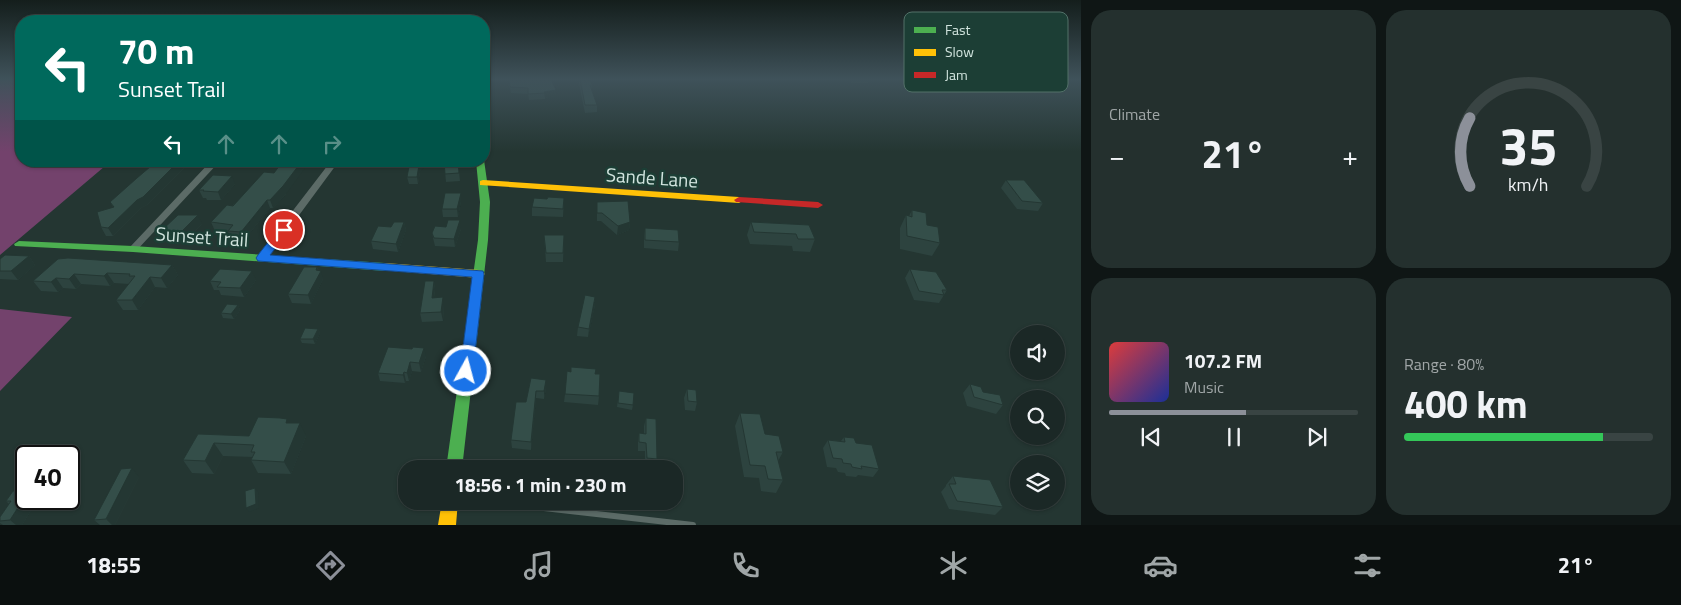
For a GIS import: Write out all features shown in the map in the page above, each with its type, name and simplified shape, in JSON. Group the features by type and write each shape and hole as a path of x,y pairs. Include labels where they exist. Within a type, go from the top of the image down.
{"street":[{"path":"133,249 210,167"},
{"path":"262,258 330,167"},
{"path":"455,460 484,222 481,167"},
{"name":"Sande Lane","path":"483,183 818,205"},
{"name":"Sunset Trail","path":"19,244 133,249 479,274"},
{"path":"447,525 449,510"}],"lane":[{"path":"562,510 694,525"}],"shaded area":[{"path":"0,104 15,104 15,167 104,167 0,255"},
{"path":"0,309 72,317 0,391"}],"building":[{"path":"585,104 597,105 585,105"},
{"path":"150,167 173,167 108,228 101,227 97,212 114,207 110,202"},
{"path":"278,167 297,167 283,186 270,200 267,200 241,232 228,231 233,225 211,222 227,205 233,206 264,172 274,173"},
{"path":"409,167 419,167 417,177 407,177"},
{"path":"444,167 458,167 459,173 445,174"},
{"path":"213,175 232,176 218,192 199,190"},
{"path":"1006,180 1024,180 1043,203 1022,201"},
{"path":"445,193 461,193 457,209 442,209"},
{"path":"548,197 564,198 563,209 532,207 534,198 547,199"},
{"path":"628,201 630,222 618,226 602,213 597,213 597,202"},
{"path":"912,210 926,213 927,225 938,227 940,243 907,236 906,215 912,217"},
{"path":"178,215 198,215 180,233 161,231"},
{"path":"448,220 460,220 454,239 434,238 432,233 435,226 446,227"},
{"path":"394,222 404,222 396,244 371,241 378,226 391,227"},
{"path":"751,222 809,225 815,239 798,239 796,234 754,232"},
{"path":"645,228 678,230 679,242 645,240"},
{"path":"544,235 564,235 563,253 546,253"},
{"path":"5,255 29,256 11,271 0,271 0,259"},
{"path":"68,258 172,265 161,278 150,277 132,300 116,300 135,276 129,276 130,274 107,273 104,276 74,274 69,279 56,278 51,282 33,281 58,259"},
{"path":"304,267 317,267 316,270 321,271 308,295 288,294"},
{"path":"220,269 252,271 240,288 217,287 221,282 210,281"},
{"path":"910,269 936,272 947,290 942,290 944,295 919,291"},
{"path":"425,281 434,281 432,298 443,297 441,312 420,313"},
{"path":"585,295 595,297 589,329 578,327"},
{"path":"227,304 238,305 231,314 221,313"},
{"path":"305,328 318,329 313,339 300,339"},
{"path":"388,347 424,348 419,363 410,362 407,373 404,372 403,375 378,373"},
{"path":"571,367 596,369 595,374 600,374 599,396 565,394 567,371 571,372"},
{"path":"531,378 546,380 544,391 536,391 531,442 511,440 516,402 526,402"},
{"path":"970,384 981,387 983,392 1000,395 1003,405 974,397"},
{"path":"687,389 696,390 697,402 688,401"},
{"path":"619,391 634,393 633,405 618,403"},
{"path":"740,413 760,414 765,434 779,436 783,452 776,452 783,480 768,479 765,466 750,465"},
{"path":"258,417 287,419 286,423 300,423 284,462 251,460 255,452 251,452 254,445 214,443 205,461 183,460 198,434 249,436"},
{"path":"646,418 656,419 657,459 647,458 646,443 639,442 639,433 646,434"},
{"path":"844,437 854,438 856,443 872,445 879,469 861,466 862,469 852,467 851,464 843,463 842,459 833,458 828,440 845,442"},
{"path":"132,468 106,519 94,520 121,469"},
{"path":"953,476 990,480 1003,507 957,501 949,484 956,484"},
{"path":"255,488 256,504 246,508 245,491"},
{"path":"15,491 16,510 10,520 0,521 0,517 11,501 6,501"}],"traffic: fast":[{"path":"455,460 483,240 485,202 481,167"},
{"path":"19,244 133,249 385,267"}],"traffic: slow":[{"path":"483,183 739,200"},
{"path":"385,267 479,274"},
{"path":"447,525 449,510"}],"traffic: jam":[{"path":"739,200 818,205"}],"route":[{"path":"284,230 262,258 479,274 466,371"}]}
